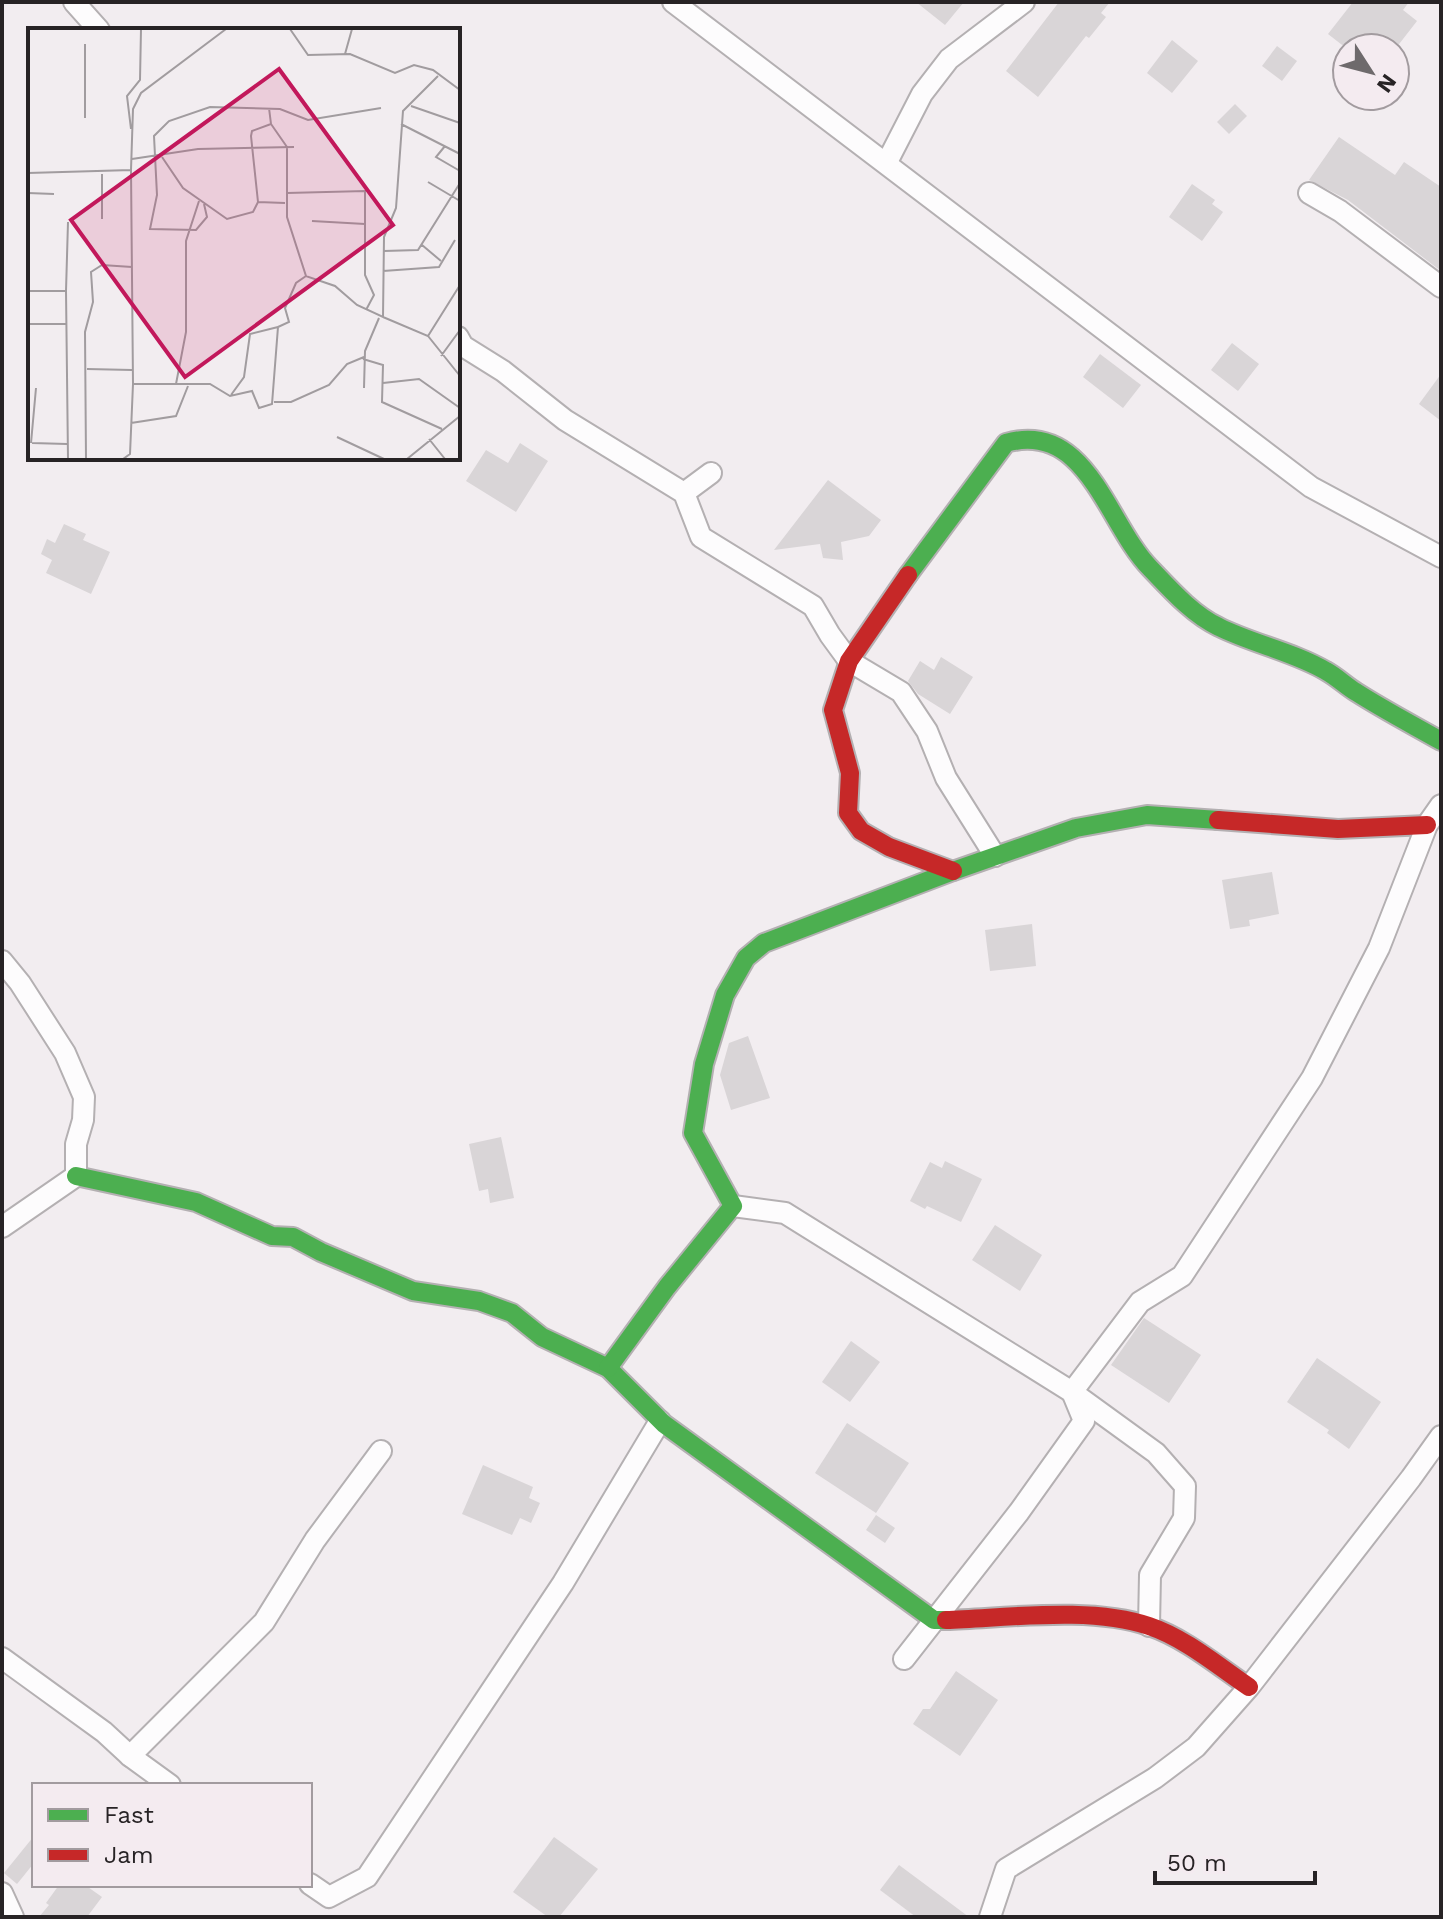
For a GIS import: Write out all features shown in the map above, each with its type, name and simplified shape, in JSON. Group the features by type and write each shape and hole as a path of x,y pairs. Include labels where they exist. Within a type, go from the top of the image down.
{"street":[{"path":"74,2 97,28"},
{"path":"673,2 1311,487 1441,557"},
{"path":"887,162 922,94 949,59 1024,2"},
{"path":"1309,193 1340,211 1441,287"},
{"path":"460,341 463,346 503,371 565,420 684,493 701,537 813,606 849,661 901,692 927,731 952,789 995,856"},
{"path":"953,871 889,847 861,831 848,813 850,773 833,710 849,661 934,538 1006,443 1020,439 1043,441 1070,453 1085,470 1142,560 1177,596 1216,626 1325,670 1356,692 1441,741"},
{"path":"684,493 711,473"},
{"path":"1072,1392 1140,1302 1182,1276 1312,1078 1379,948 1427,825 1441,805"},
{"path":"733,1206 693,1133 704,1064 725,995 746,958 764,943 1076,828 1147,815 1338,829 1427,825"},
{"path":"2,961 20,983 65,1053 84,1097 83,1120 76,1144 76,1176"},
{"path":"2,1227 76,1176 196,1202 272,1236 293,1237 413,1291 479,1301 512,1313 542,1337 608,1368 660,1421 934,1620 1091,1615 1149,1626 1188,1646 1249,1687"},
{"path":"733,1206 785,1213 1072,1392 1156,1453 1185,1486 1184,1518 1150,1575 1149,1626"},
{"path":"608,1368 673,1279 733,1206"},
{"path":"904,1659 1019,1512 1084,1421 1072,1392"},
{"path":"312,1885 329,1897 367,1877 563,1583 660,1421"},
{"path":"990,1917 1006,1869 1155,1778 1196,1747 1249,1687 1441,1436"},
{"path":"130,1756 264,1622 315,1540 381,1451"},
{"path":"2,1658 104,1732 167,1783"},
{"path":"2,1893 13,1917"}],"building":[{"path":"916,2 964,2 945,25"},
{"path":"1059,2 1110,2 1101,13 1106,17 1089,38 1086,36 1038,97 1006,71"},
{"path":"1353,2 1409,2 1403,10 1417,21 1408,32 1331,32 1331,36 1328,34"},
{"path":"1172,40 1198,61 1172,93 1147,73"},
{"path":"1277,46 1297,61 1282,81 1262,66"},
{"path":"1235,104 1247,116 1229,134 1217,122"},
{"path":"1339,137 1395,175 1404,162 1441,187 1441,271 1348,200 1309,180"},
{"path":"1192,184 1215,200 1212,204 1223,212 1202,241 1169,217"},
{"path":"1232,343 1259,364 1238,391 1211,370"},
{"path":"1100,354 1141,385 1123,408 1083,377"},
{"path":"1441,374 1441,421 1419,404"},
{"path":"520,443 548,461 516,512 466,481 486,450 508,463"},
{"path":"828,480 881,520 869,536 841,542 843,560 823,558 820,544 774,550"},
{"path":"64,524 86,534 83,540 110,552 91,594 46,573 52,560 41,554 47,539 55,543"},
{"path":"941,657 973,677 950,714 918,694 908,681 920,661 934,670"},
{"path":"1272,872 1279,914 1249,920 1250,926 1230,929 1222,880"},
{"path":"1032,924 1036,966 990,971 985,930"},
{"path":"748,1036 770,1098 731,1110 720,1075 729,1043"},
{"path":"501,1137 514,1198 490,1203 488,1189 479,1191 469,1144"},
{"path":"945,1161 982,1179 961,1222 910,1201 930,1162 942,1168"},
{"path":"995,1225 1042,1255 1020,1291 972,1260"},
{"path":"1144,1318 1201,1355 1169,1403 1111,1365"},
{"path":"851,1341 880,1362 850,1402 822,1382"},
{"path":"1317,1358 1381,1402 1349,1449 1327,1433 1329,1430 1287,1402"},
{"path":"847,1423 909,1463 876,1513 815,1473"},
{"path":"483,1465 533,1487 529,1498 540,1503 531,1523 520,1518 512,1535 462,1514"},
{"path":"876,1515 895,1528 885,1543 866,1530"},
{"path":"956,1671 998,1700 960,1756 913,1724 923,1709 930,1709"},
{"path":"554,1837 598,1869 559,1917 548,1917 513,1892"},
{"path":"32,1838 32,1865 17,1884 4,1873"},
{"path":"899,1865 969,1917 916,1917 880,1890"},
{"path":"58,1887 88,1887 102,1897 87,1917 39,1917 49,1905 46,1903"}],"traffic: fast":[{"path":"908,575 1006,443 1034,440 1057,447 1076,461 1092,480 1150,568 1200,616 1232,633 1314,664 1352,690 1441,741"},
{"path":"608,1368 667,1287 733,1206 693,1133 704,1064 725,995 746,958 764,943 1076,828 1147,815 1218,820"},
{"path":"76,1176 196,1202 272,1236 293,1237 413,1291 479,1301 512,1313 542,1337 608,1368 664,1424 934,1620 946,1620"}],"traffic: jam":[{"path":"908,575 849,661 833,710 850,773 848,813 861,831 889,847 953,871"},
{"path":"1218,820 1338,829 1427,825"},
{"path":"946,1620 1049,1615 1126,1620 1175,1638 1249,1687"}]}
